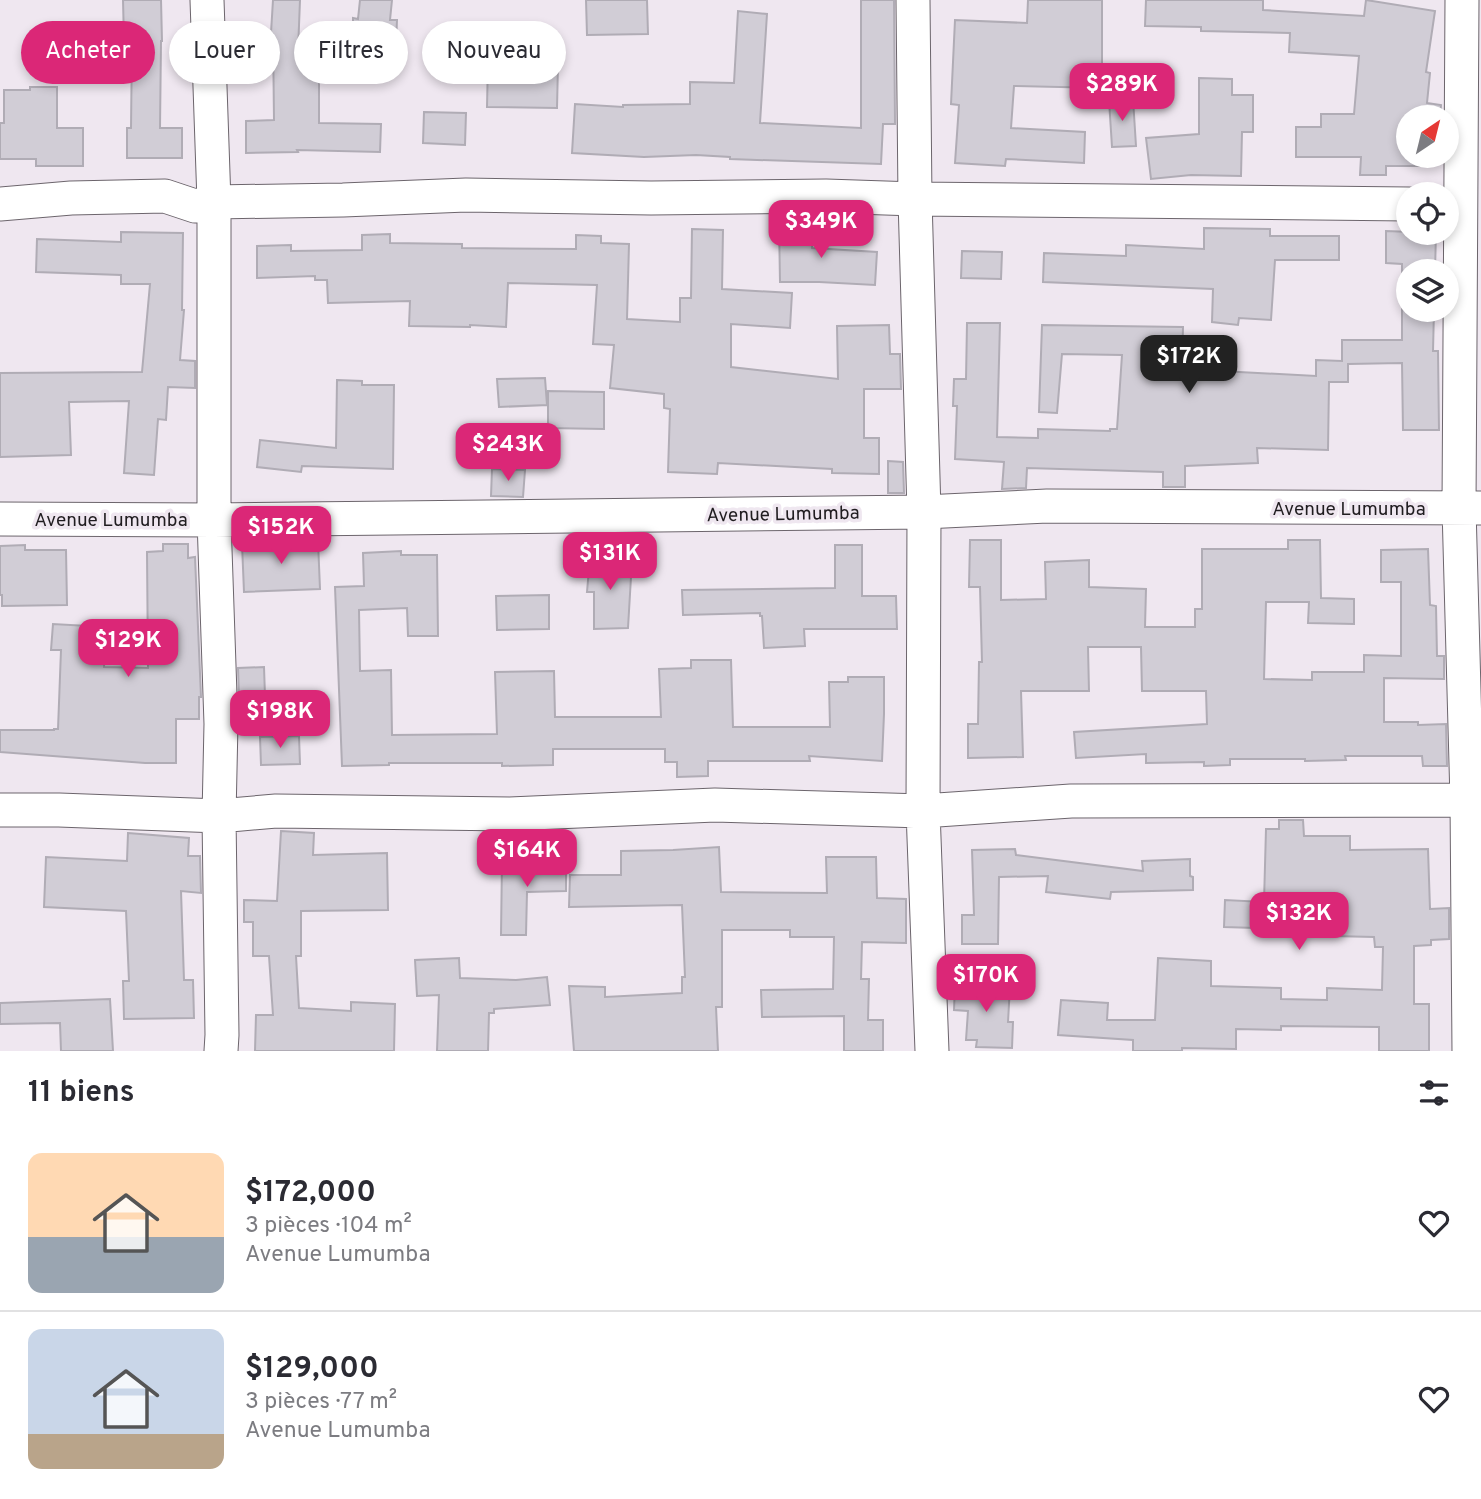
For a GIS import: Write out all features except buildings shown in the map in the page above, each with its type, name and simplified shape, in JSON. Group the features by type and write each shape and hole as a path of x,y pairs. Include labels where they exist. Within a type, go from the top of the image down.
{"street":[{"path":"207,0 215,202 214,520 221,724 221,1051"},
{"path":"913,0 915,199 924,512 923,811 932,1051"},
{"path":"1462,0 1474,800 1469,1051"},
{"path":"0,204 71,198 165,196 195,206 215,202 466,195 651,198 827,196 1396,204"},
{"name":"Avenue Lumumba","path":"0,519 214,520 924,512 1047,506 1470,508"},
{"path":"0,810 219,816 276,811 510,814 715,805 923,811 1071,801 1474,800"}]}
